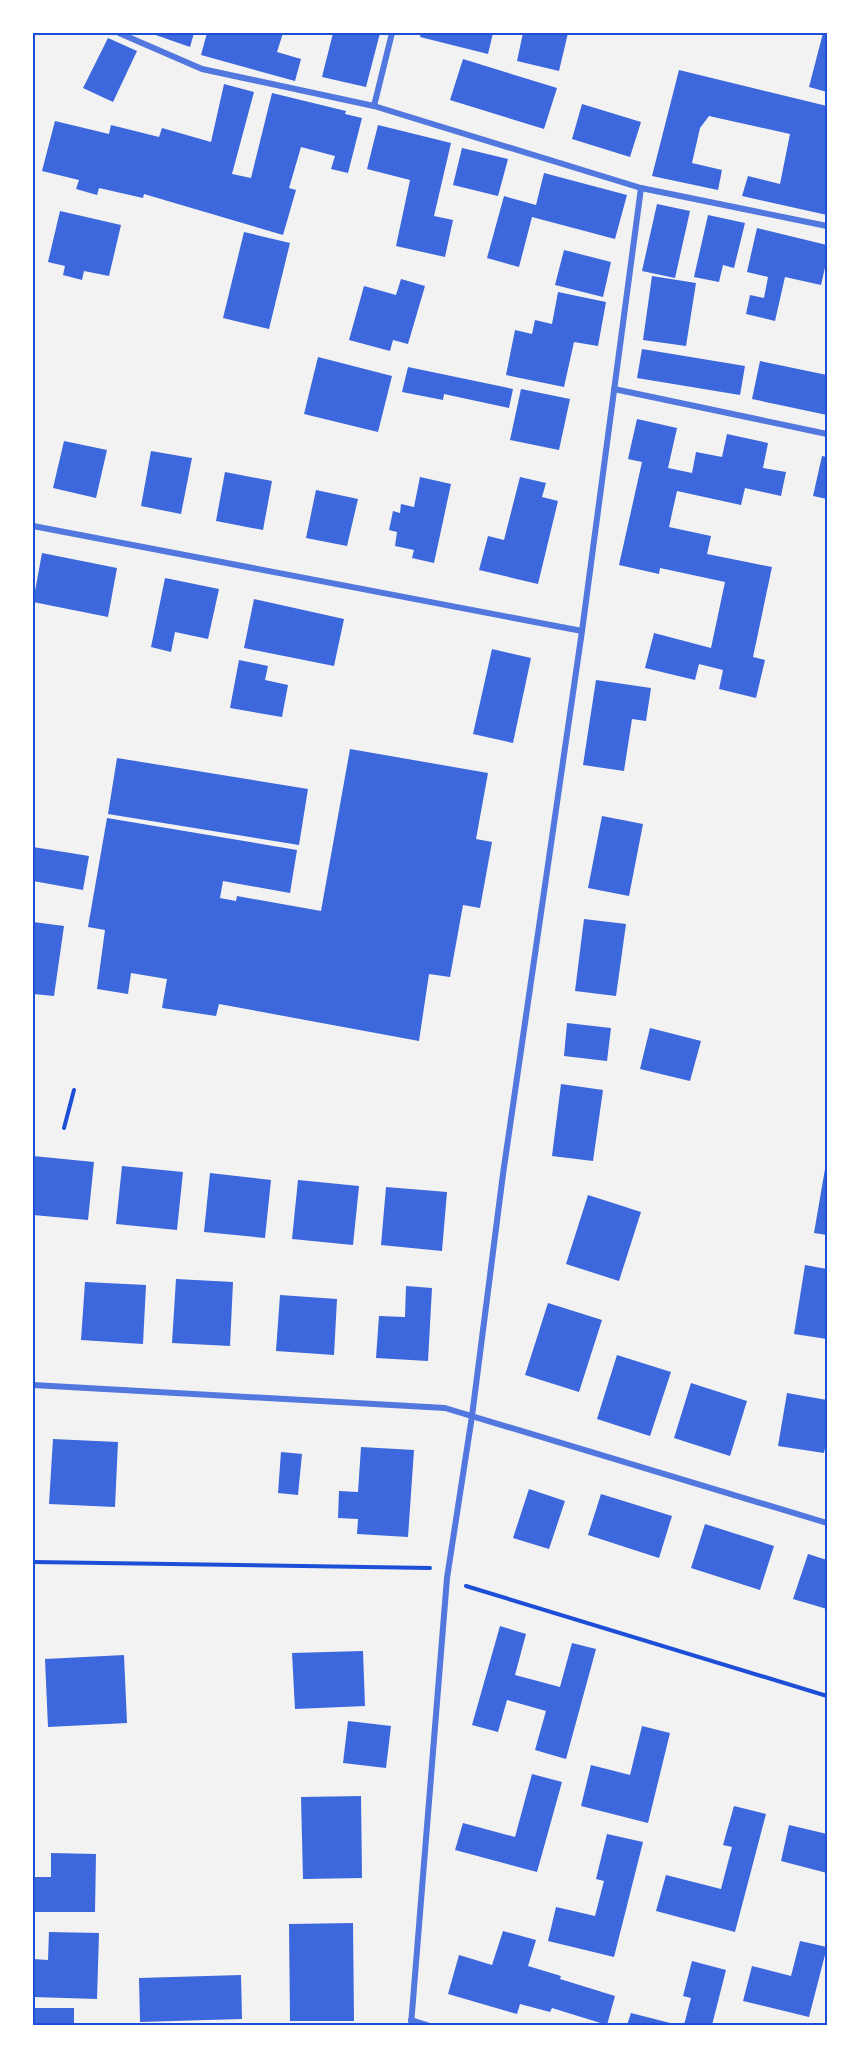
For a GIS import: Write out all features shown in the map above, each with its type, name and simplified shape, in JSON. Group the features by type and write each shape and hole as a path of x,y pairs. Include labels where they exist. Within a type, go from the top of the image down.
{"street":[{"path":"119,33 202,69 374,106 640,188 827,226"},
{"path":"374,106 392,33"},
{"path":"427,2025 411,2022 447,1578 472,1416 503,1174 582,631 640,188"},
{"path":"615,389 827,434"},
{"path":"33,526 582,631"},
{"path":"33,1385 445,1408 827,1522"}],"path":[{"path":"64,1128 74,1090"},
{"path":"33,1562 428,1567"},
{"path":"474,1590 827,1696"}],"building":[{"path":"150,33 194,33 190,47"},
{"path":"207,33 283,33 277,52 301,59 295,81 201,55"},
{"path":"333,33 380,33 366,87 322,77"},
{"path":"421,33 493,33 488,54 420,37"},
{"path":"523,33 568,33 559,71 517,61"},
{"path":"823,33 827,33 827,92 809,87"},
{"path":"108,38 137,51 113,102 83,88"},
{"path":"463,59 557,88 544,129 450,100"},
{"path":"679,70 827,106 827,215 742,196 748,176 780,184 790,134 709,116 700,128 692,163 722,170 718,190 652,176"},
{"path":"224,84 254,92 232,174 251,178 272,93 346,111 345,114 362,118 348,173 331,169 335,156 301,147 289,188 296,190 283,235 144,194 143,198 99,188 97,195 76,189 79,180 42,171 55,121 109,134 111,125 159,137 162,128 211,142"},
{"path":"582,104 641,122 630,157 572,139"},
{"path":"378,125 451,143 434,216 453,220 445,257 396,246 410,180 367,169"},
{"path":"462,148 508,159 498,196 453,185"},
{"path":"544,173 627,195 615,239 532,217 519,267 487,258 504,196 536,205"},
{"path":"657,204 690,211 675,278 642,271"},
{"path":"60,211 121,225 109,276 84,271 82,280 63,275 65,266 48,262"},
{"path":"708,215 745,223 734,268 723,265 719,282 694,277"},
{"path":"757,228 827,245 827,259 821,285 785,277 775,321 746,314 750,295 764,298 768,277 747,272"},
{"path":"244,232 290,243 269,329 223,318"},
{"path":"564,250 611,262 603,297 555,285"},
{"path":"652,276 696,283 686,346 643,340"},
{"path":"401,279 425,286 408,344 393,340 390,351 349,340 364,286 396,295"},
{"path":"558,292 606,302 598,346 574,342 564,387 506,375 515,330 532,334 535,320 552,324"},
{"path":"642,349 745,366 740,395 637,378"},
{"path":"318,357 392,376 378,432 304,414"},
{"path":"760,361 827,375 827,415 752,399"},
{"path":"408,367 513,389 509,408 444,394 443,400 402,392"},
{"path":"521,389 570,399 559,450 510,440"},
{"path":"637,419 677,428 668,468 692,473 696,452 722,457 727,434 768,443 763,468 786,472 781,496 745,488 741,505 677,491 669,527 711,536 707,554 772,567 753,657 765,660 756,698 719,689 723,670 699,664 695,680 645,668 654,633 711,648 725,582 660,568 659,574 619,565 642,462 628,459"},
{"path":"64,441 107,450 96,498 53,488"},
{"path":"151,451 192,458 181,514 141,506"},
{"path":"822,456 827,457 827,499 813,496"},
{"path":"225,472 272,481 263,530 216,521"},
{"path":"420,477 451,484 434,563 412,558 414,550 395,546 397,532 389,530 393,511 400,513 401,504 414,507"},
{"path":"520,477 546,483 542,497 558,501 538,584 479,570 488,536 504,540"},
{"path":"316,490 358,499 347,546 306,538"},
{"path":"42,553 117,568 108,617 33,602"},
{"path":"165,578 219,589 208,639 175,632 171,652 151,647"},
{"path":"254,599 344,619 334,666 244,648"},
{"path":"492,649 531,658 513,743 473,734"},
{"path":"239,660 268,666 265,680 288,685 282,717 230,708"},
{"path":"596,680 651,688 646,721 632,719 624,771 583,765"},
{"path":"350,749 488,773 476,839 492,842 480,908 463,905 450,977 429,974 419,1041 219,1004 216,1016 162,1008 167,979 131,973 128,994 97,989 105,930 88,927 107,818 297,850 290,893 223,881 220,898 236,901 237,896 321,911"},
{"path":"117,758 308,789 299,845 108,814"},
{"path":"602,816 643,824 629,896 588,888"},
{"path":"33,847 89,856 83,890 33,881"},
{"path":"584,919 626,924 616,996 575,991"},
{"path":"33,922 64,926 54,996 33,994"},
{"path":"567,1023 611,1028 607,1061 564,1056"},
{"path":"650,1028 701,1041 690,1081 640,1069"},
{"path":"561,1084 603,1090 593,1161 552,1156"},
{"path":"33,1156 94,1162 88,1220 33,1215"},
{"path":"827,1164 827,1235 814,1233"},
{"path":"122,1166 183,1172 177,1230 116,1224"},
{"path":"210,1173 271,1180 265,1238 204,1232"},
{"path":"298,1180 359,1186 353,1245 292,1239"},
{"path":"386,1187 447,1192 442,1251 381,1245"},
{"path":"588,1195 641,1212 619,1281 566,1264"},
{"path":"805,1265 827,1269 827,1339 794,1334"},
{"path":"176,1279 233,1282 230,1346 172,1343"},
{"path":"85,1282 146,1285 143,1344 81,1340"},
{"path":"406,1286 432,1288 428,1361 376,1358 379,1316 405,1317"},
{"path":"280,1295 337,1299 334,1355 276,1351"},
{"path":"548,1303 602,1320 579,1392 525,1375"},
{"path":"617,1355 671,1372 650,1436 597,1419"},
{"path":"691,1383 747,1401 730,1456 674,1438"},
{"path":"787,1393 827,1400 827,1438 824,1453 778,1446"},
{"path":"53,1439 118,1442 115,1507 49,1504"},
{"path":"361,1447 414,1450 408,1537 357,1534 358,1519 338,1518 339,1491 358,1492"},
{"path":"281,1452 302,1454 298,1495 278,1493"},
{"path":"529,1489 565,1501 549,1549 513,1538"},
{"path":"601,1494 672,1516 659,1558 588,1535"},
{"path":"705,1524 774,1546 760,1590 691,1568"},
{"path":"808,1554 827,1560 827,1609 793,1599"},
{"path":"500,1626 526,1634 515,1675 560,1687 572,1643 596,1649 566,1759 535,1750 546,1711 507,1700 498,1732 472,1725"},
{"path":"363,1651 365,1706 295,1709 292,1653"},
{"path":"124,1655 127,1723 48,1727 45,1659"},
{"path":"348,1721 391,1726 386,1768 343,1763"},
{"path":"642,1726 670,1733 648,1823 581,1806 591,1765 630,1775"},
{"path":"532,1774 562,1782 537,1872 455,1850 463,1823 515,1837"},
{"path":"361,1796 362,1878 303,1879 301,1797"},
{"path":"734,1806 766,1814 735,1932 656,1911 666,1875 721,1889 732,1847 723,1845"},
{"path":"789,1825 827,1834 827,1873 781,1861"},
{"path":"607,1834 643,1842 614,1957 548,1941 556,1907 595,1916 604,1881 596,1879"},
{"path":"51,1853 96,1854 95,1912 33,1912 33,1877 51,1877"},
{"path":"353,1923 354,2021 290,2021 289,1924"},
{"path":"503,1931 536,1940 528,1966 561,1976 560,1979 615,1996 607,2025 552,2008 550,2012 520,2004 517,2014 448,1994 459,1955 492,1965"},
{"path":"49,1932 99,1933 97,1999 33,1997 33,1959 48,1960"},
{"path":"800,1941 827,1947 809,2017 743,2001 752,1966 791,1976"},
{"path":"692,1961 726,1970 712,2025 684,2025 691,1998 683,1996"},
{"path":"241,1975 242,2019 140,2022 139,1978"},
{"path":"33,2008 74,2008 74,2025 33,2025"},
{"path":"631,2013 674,2024 627,2025"}]}
